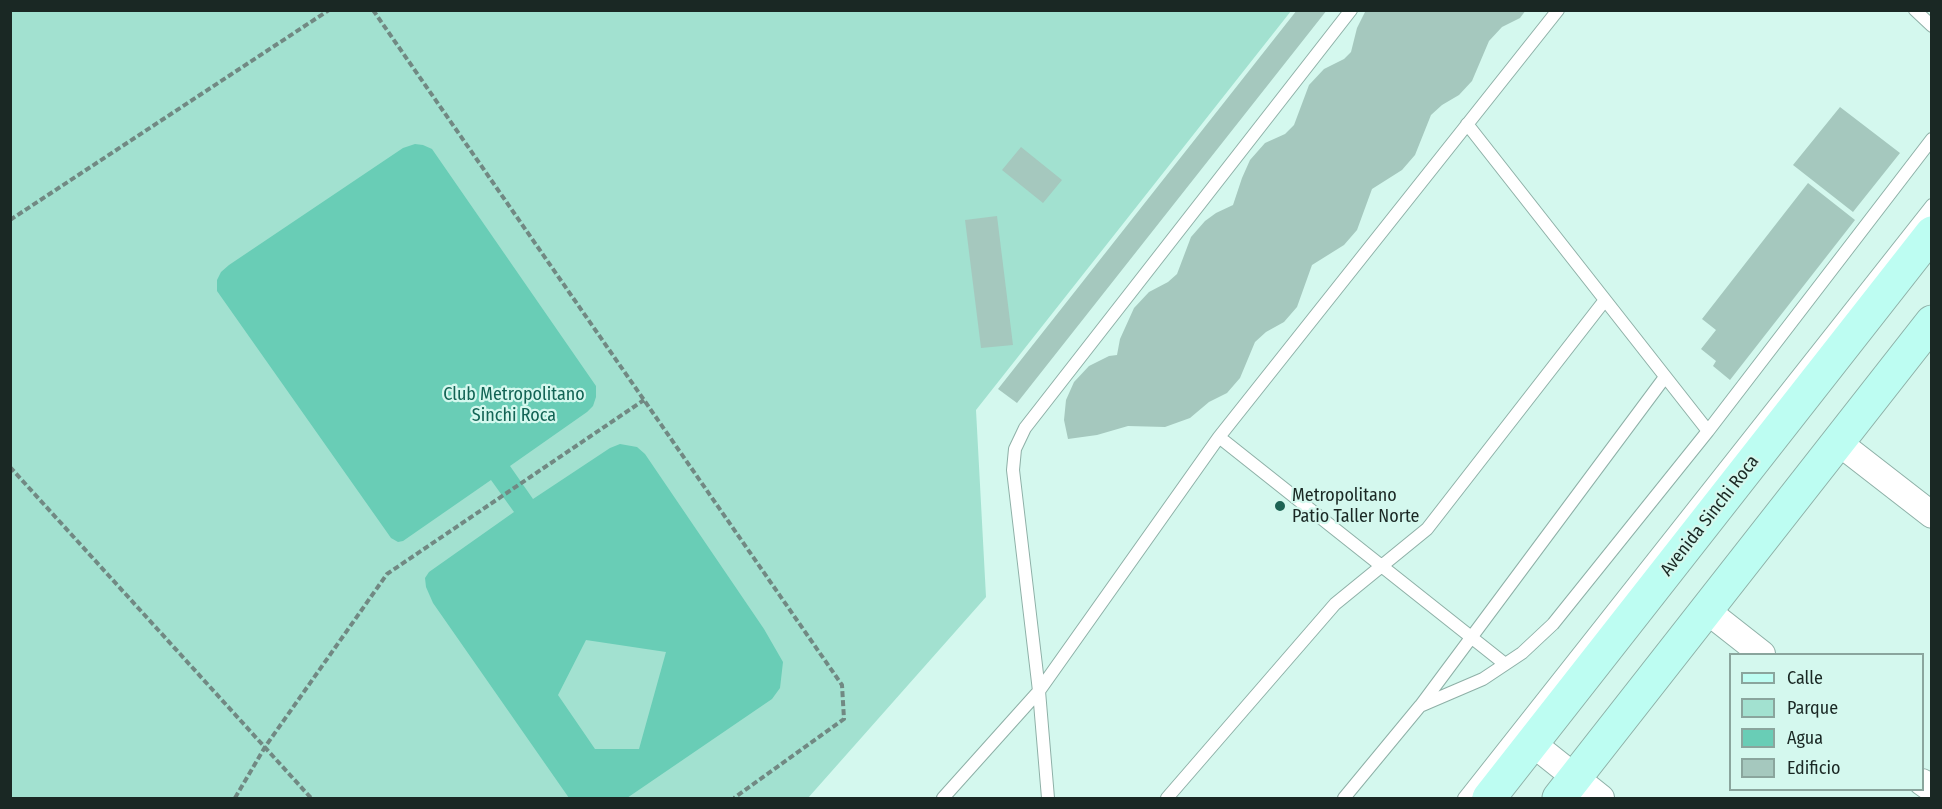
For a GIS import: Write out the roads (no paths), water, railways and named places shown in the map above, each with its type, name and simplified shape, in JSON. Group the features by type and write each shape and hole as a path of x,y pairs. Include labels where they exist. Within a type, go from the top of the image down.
{"main road":[{"name":"Avenida Sinchi Roca","path":"1489,798 1932,233"},
{"path":"1567,788 1932,322"}],"street":[{"path":"1838,442 1932,515"},
{"path":"1706,610 1761,653"},
{"path":"1532,743 1567,788 1601,798"}],"lane":[{"path":"1048,798 1039,691 1013,470 1015,449 1025,428 1351,10"},
{"path":"944,798 1039,691 1219,438 1558,10"},
{"path":"1915,10 1932,26"},
{"path":"1467,124 1708,431"},
{"path":"1420,706 1483,679 1522,653 1553,624 1708,431 1932,139"},
{"path":"1464,798 1932,205"},
{"path":"1167,798 1335,604 1427,529 1605,300"},
{"path":"1344,798 1420,706 1665,377"},
{"path":"1219,438 1506,664"}],"water":[{"path":"415,144 432,149 596,386 593,406 587,412 510,466 533,499 610,448 620,444 637,447 645,454 764,629 783,662 780,688 772,699 627,798 569,798 433,603 426,587 425,578 429,572 514,512 491,480 403,541 398,542 391,538 217,291 217,280 221,272 229,265 403,148","holes":["586,640 666,652 639,749 595,749 558,695"]}],"place":[{"name":"Metropolitano Patio Taller Norte","path":"1280,506"}],"park label":[{"name":"Club Metropolitano Sinchi Roca","path":"514,405"}]}
